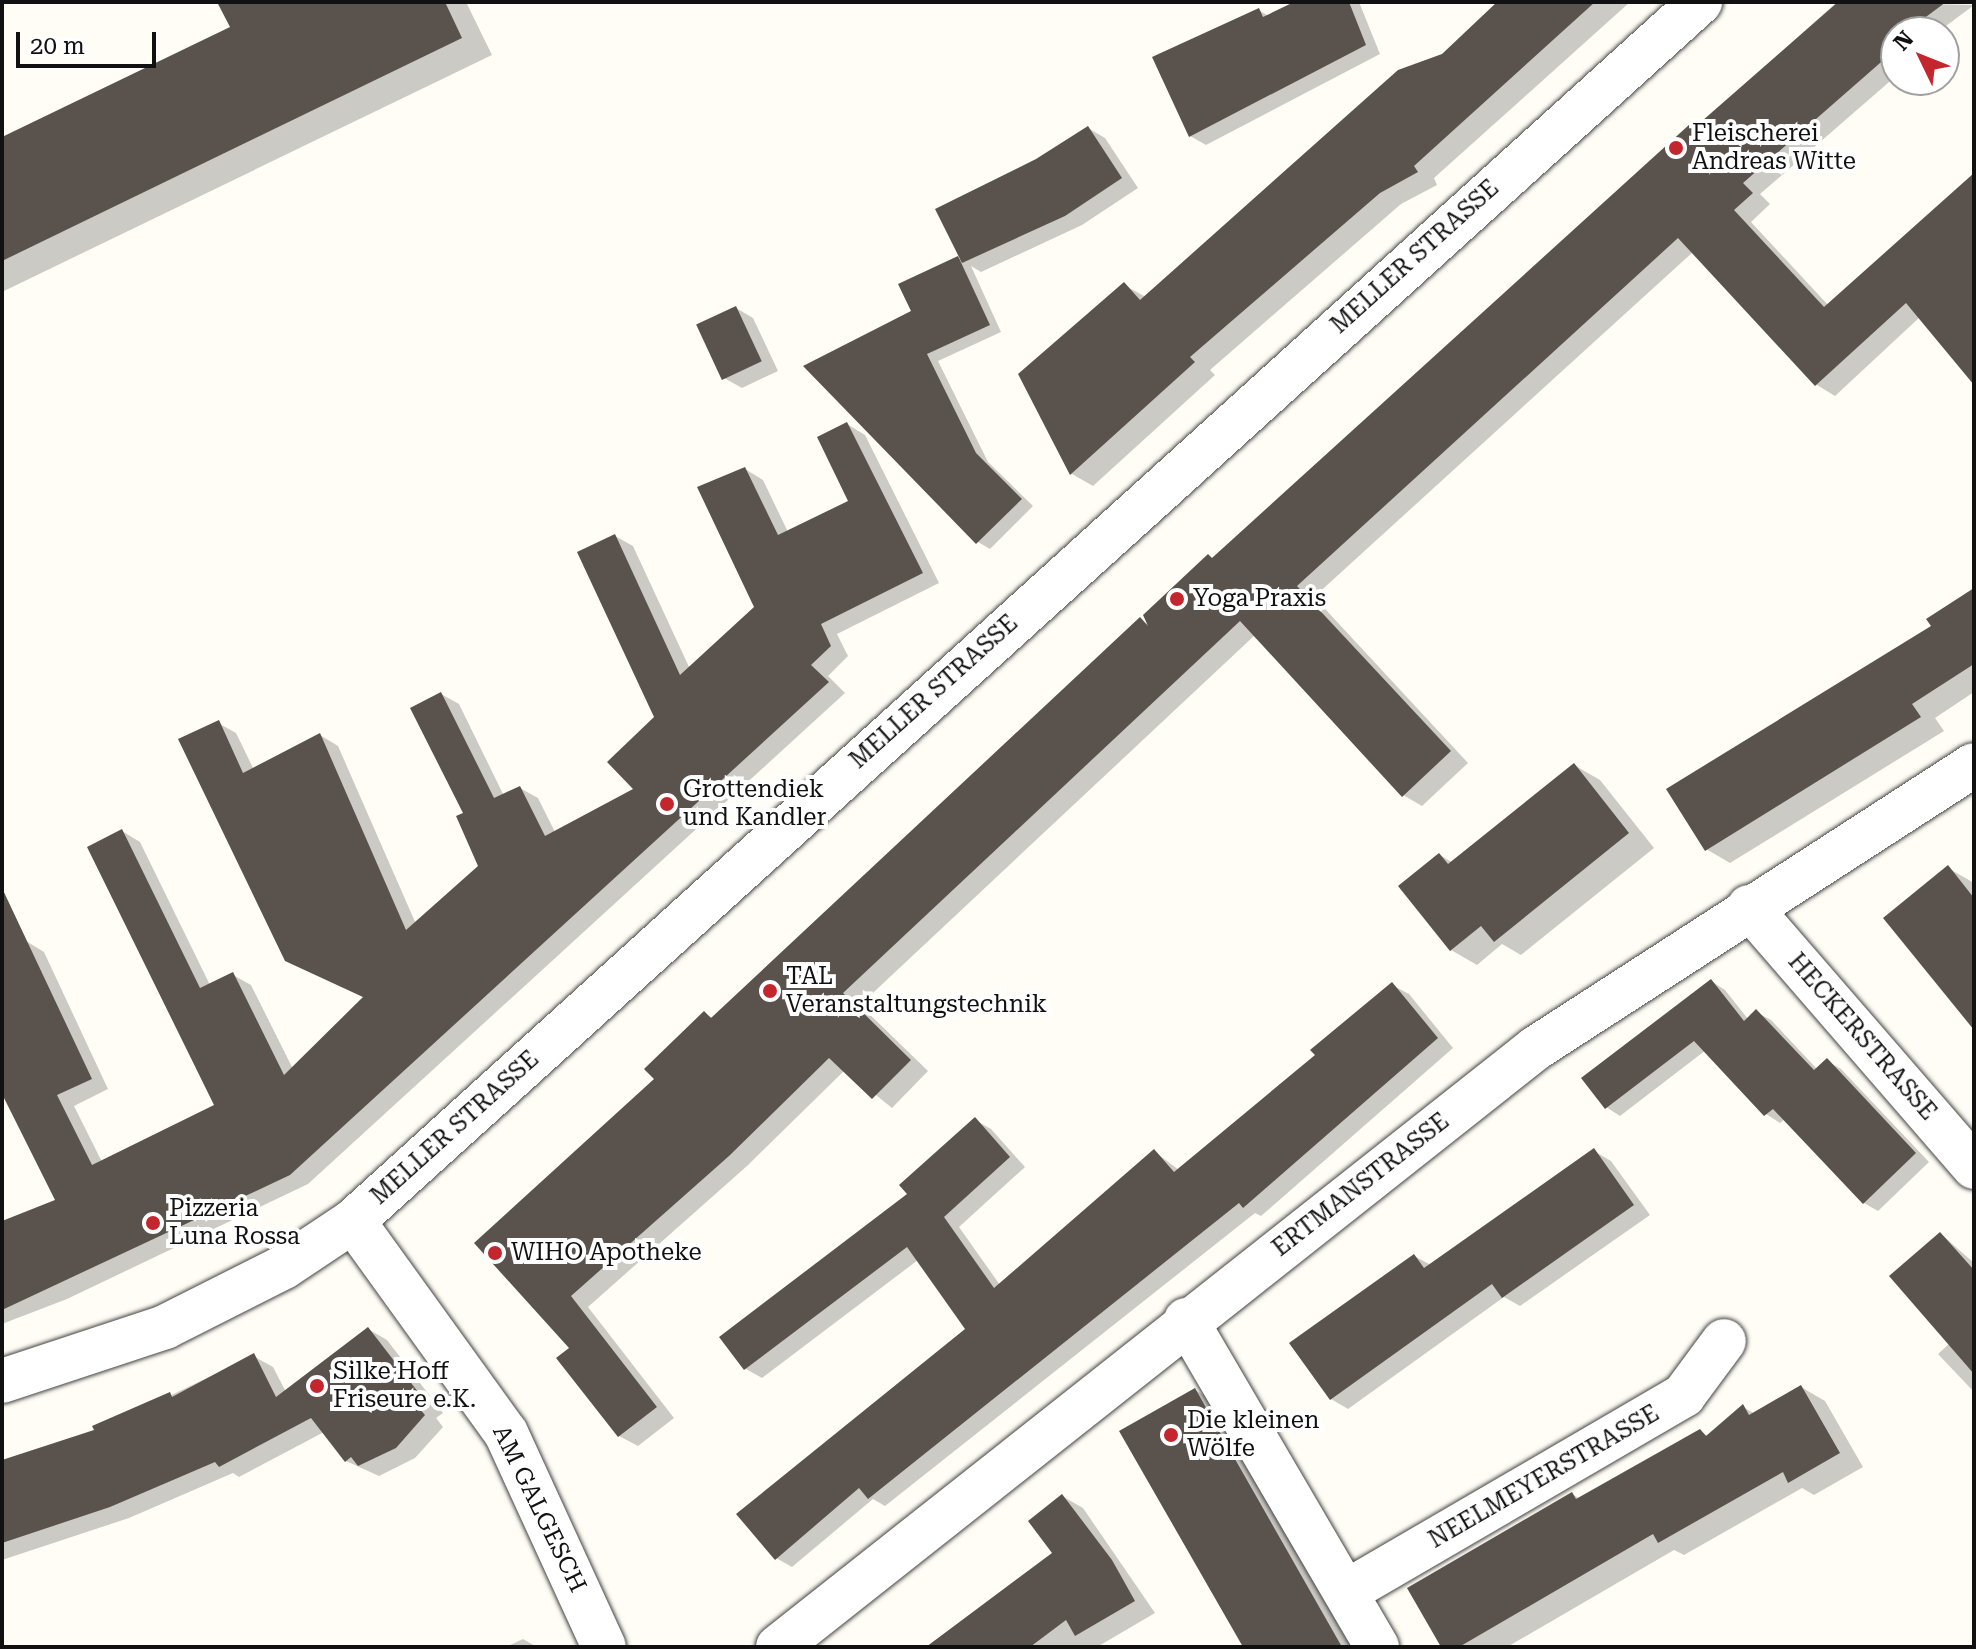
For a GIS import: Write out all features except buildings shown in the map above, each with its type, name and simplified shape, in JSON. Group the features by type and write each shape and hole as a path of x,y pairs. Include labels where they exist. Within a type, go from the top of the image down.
{"street":[{"name":"MELLER STRASSE","path":"2,1381 165,1327 284,1267 353,1221 1700,2"},
{"name":"ERTMANSTRASSE","path":"778,1647 1186,1320 1536,1048 1749,907 1974,765"},
{"name":"HECKERSTRASSE","path":"1749,907 1974,1167"},
{"name":"AM GALGESCH","path":"353,1221 506,1433 604,1647"},
{"path":"1186,1320 1377,1647"},
{"name":"NEELMEYERSTRASSE","path":"1346,1592 1684,1395 1724,1341"}],"place":[{"name":"Fleischerei Andreas Witte","path":"1676,148"},
{"name":"Yoga Praxis","path":"1177,599"},
{"name":"Grottendiek und Kandler","path":"667,804"},
{"name":"TAL Veranstaltungstechnik","path":"770,991"},
{"name":"Pizzeria Luna Rossa","path":"153,1223"},
{"name":"WIHO Apotheke","path":"495,1253"},
{"name":"Silke Hoff Friseure e.K.","path":"317,1386"},
{"name":"Die kleinen Wölfe","path":"1171,1435"}]}
